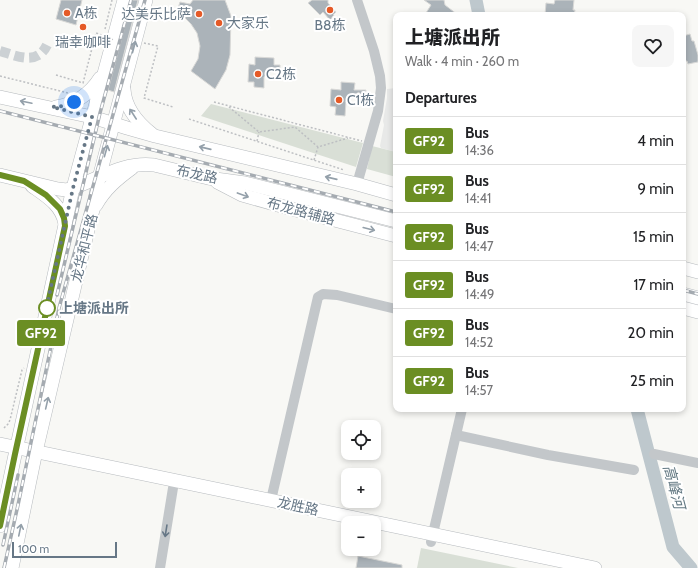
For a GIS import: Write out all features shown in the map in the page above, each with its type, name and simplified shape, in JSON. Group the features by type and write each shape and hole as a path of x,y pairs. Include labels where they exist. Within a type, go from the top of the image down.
{"main road":[{"name":"龙华和平路","path":"0,526 73,188 124,0"},
{"name":"龙华和平路","path":"12,568 35,455 93,210 99,178 146,0"},
{"path":"52,107 65,106 83,97 98,81 105,69"},
{"path":"124,84 124,95 127,104 138,120 155,136"},
{"name":"布龙路","path":"0,97 52,107 92,117 155,136 357,184 393,194"},
{"path":"93,210 101,195 115,181 139,164"},
{"name":"布龙路","path":"0,175 67,190 116,170 139,164 154,165 208,178 245,183 393,221"},
{"name":"布龙路辅路","path":"208,178 242,195 393,235"},
{"path":"24,181 46,195 56,205 64,218 65,226"},
{"path":"686,269 698,272"},
{"path":"686,295 698,298"},
{"path":"686,309 698,312"},
{"name":"龙胜路","path":"0,444 15,451 271,500 552,565 596,568"},
{"name":"龙胜路","path":"0,452 15,451"},
{"name":"龙胜路","path":"35,455 173,491 341,523"},
{"name":"龙胜路","path":"381,531 432,538"}],"street":[{"path":"357,184 378,111 381,88 380,76 374,51 358,0"},
{"path":"271,500 318,297 323,294 337,295 393,308"},
{"path":"432,538 461,412"},
{"path":"456,435 548,455 634,470"},
{"path":"654,454 698,463"},
{"path":"160,568 173,491"}],"path":[{"path":"105,29 112,0"},
{"path":"56,75 83,83 96,33 114,40"},
{"path":"143,43 158,46 144,98 173,107"},
{"path":"0,76 68,93"},
{"path":"214,102 363,141"},
{"path":"228,105 259,132 295,127 318,147"},
{"path":"189,119 348,171"},
{"path":"257,141 259,132"},
{"path":"318,147 348,137"},
{"path":"314,160 318,147"},
{"path":"4,428 10,420 22,370"}],"shaded area":[{"path":"393,88 393,151 381,148 380,146 384,125 383,121 387,89"},
{"path":"211,104 363,143 356,167 201,116"},
{"path":"372,146 393,151 393,176 367,169"},
{"path":"421,548 518,568 417,568"}],"building":[{"name":"A栋","path":"61,0 82,0 76,25 56,19"},
{"path":"132,0 138,0 114,92 108,90"},
{"path":"193,0 225,0 231,16 230,55 226,70 215,89 191,71 198,59 200,46 197,33 184,17 176,15 180,2 190,4"},
{"name":"B8栋","path":"312,0 328,0 328,3 336,12 330,20 323,12 320,15 308,3"},
{"path":"424,0 444,0 445,5 454,12 427,12 431,5"},
{"path":"555,0 574,0 573,10 575,10 575,12 545,12 546,3 554,4"},
{"path":"690,34 692,41 694,41 698,55 698,62 688,64 686,61 686,35"},
{"name":"C2栋","path":"255,57 274,58 274,65 280,65 280,72 272,71 264,77 264,88 254,87 254,82 248,82 249,64 255,65"},
{"name":"C1栋","path":"341,82 355,83 354,90 366,90 365,98 359,98 359,92 346,101 345,116 335,115 336,107 330,106 331,89 341,90"},
{"path":"358,556 402,565 402,568 356,568"}],"waterway":[{"name":"高峰河","path":"476,0 478,12"},
{"name":"高峰河","path":"638,412 673,547 691,568"}],"tunnel":[{"path":"0,51 26,58 38,56 47,45"}],"railway":[{"path":"57,295 100,113 131,0"},
{"path":"4,568 59,308 145,0"},
{"path":"0,111 393,211"},
{"path":"686,291 698,294"},
{"path":"3,545 18,475"}],"bus line":[{"name":"GF92","path":"0,175 24,181 46,195 60,209 64,218 65,226 0,526"}],"place":[{"name":"B8栋","path":"330,10"},
{"name":"A栋","path":"67,13"},
{"name":"达美乐比萨","path":"199,14"},
{"name":"大家乐","path":"219,23"},
{"name":"瑞幸咖啡","path":"83,27"},
{"name":"C2栋","path":"258,74"},
{"name":"C1栋","path":"339,100"},
{"name":"上塘派出所","path":"47,308"}],"route":[{"path":"47,308 45,314 73,188 92,117 52,107 65,106 74,102"}]}
